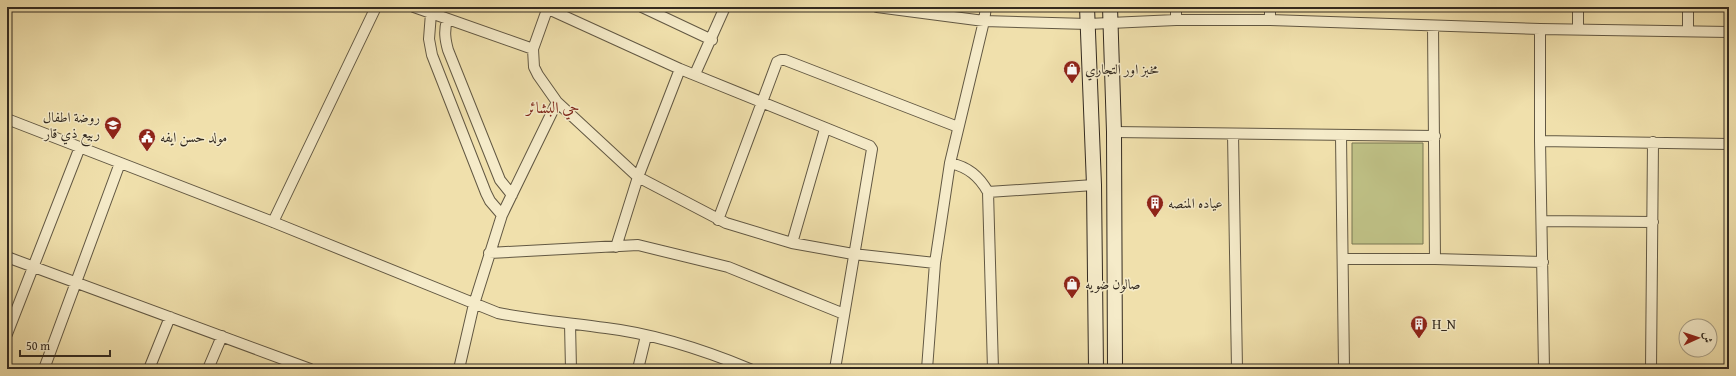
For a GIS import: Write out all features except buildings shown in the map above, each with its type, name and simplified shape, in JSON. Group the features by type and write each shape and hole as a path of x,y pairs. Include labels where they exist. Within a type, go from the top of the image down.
{"street":[{"path":"273,222 376,7"},
{"path":"414,7 447,20 533,49"},
{"path":"835,369 853,254 872,149 870,146 680,69 546,7 533,49 534,67 558,102 638,177 718,220 792,242 853,254 935,263"},
{"path":"642,7 712,40"},
{"path":"695,74 712,40 725,7"},
{"path":"877,7 984,21 1088,24 1176,20 1270,20 1540,29 1729,32"},
{"path":"927,369 935,263 950,163 986,7"},
{"path":"1088,7 1094,185 1096,369"},
{"path":"1110,7 1114,132 1115,369"},
{"path":"1176,7 1176,20"},
{"path":"1270,7 1270,20"},
{"path":"1578,7 1578,29"},
{"path":"1688,7 1688,31"},
{"path":"431,13 429,39 432,55 486,193 492,204 502,215"},
{"path":"447,20 445,34 448,50 500,180 512,194"},
{"path":"1433,26 1435,259"},
{"path":"1540,29 1540,141 1544,369"},
{"path":"718,220 777,62 781,60 785,60 958,126"},
{"path":"616,247 638,177 680,69"},
{"path":"459,369 474,304 502,215 558,102"},
{"path":"8,121 80,147 273,222 498,313 525,319 607,328 646,336 691,346 750,369"},
{"path":"792,242 825,129"},
{"path":"1114,132 1435,136"},
{"path":"1233,134 1237,369"},
{"path":"1341,136 1344,369"},
{"path":"1540,141 1729,144"},
{"path":"1651,369 1653,142"},
{"path":"7,334 80,147"},
{"path":"44,369 120,163"},
{"path":"950,163 960,165 977,176 988,192 993,369"},
{"path":"988,192 1094,185"},
{"path":"1542,221 1653,222"},
{"path":"489,253 638,245 728,267 844,314"},
{"path":"7,257 310,369"},
{"path":"1343,259 1435,259 1543,262"},
{"path":"149,369 170,317"},
{"path":"570,324 571,369"},
{"path":"208,369 222,336"},
{"path":"638,369 646,336"}],"green space":[{"path":"1352,143 1423,143 1423,244 1352,244"}],"place":[{"name":"مخبز اور التجاري","path":"1072,84"},
{"name":"روضة اطفال ربيع ذي قار","path":"113,140"},
{"name":"مولد حسن ايفه","path":"147,152"},
{"name":"عياده المنصه","path":"1155,218"},
{"name":"صالون ضويه","path":"1072,299"},
{"name":"H_N","path":"1419,339"}],"district":[{"name":"حي البشائر","path":"553,107"}]}
